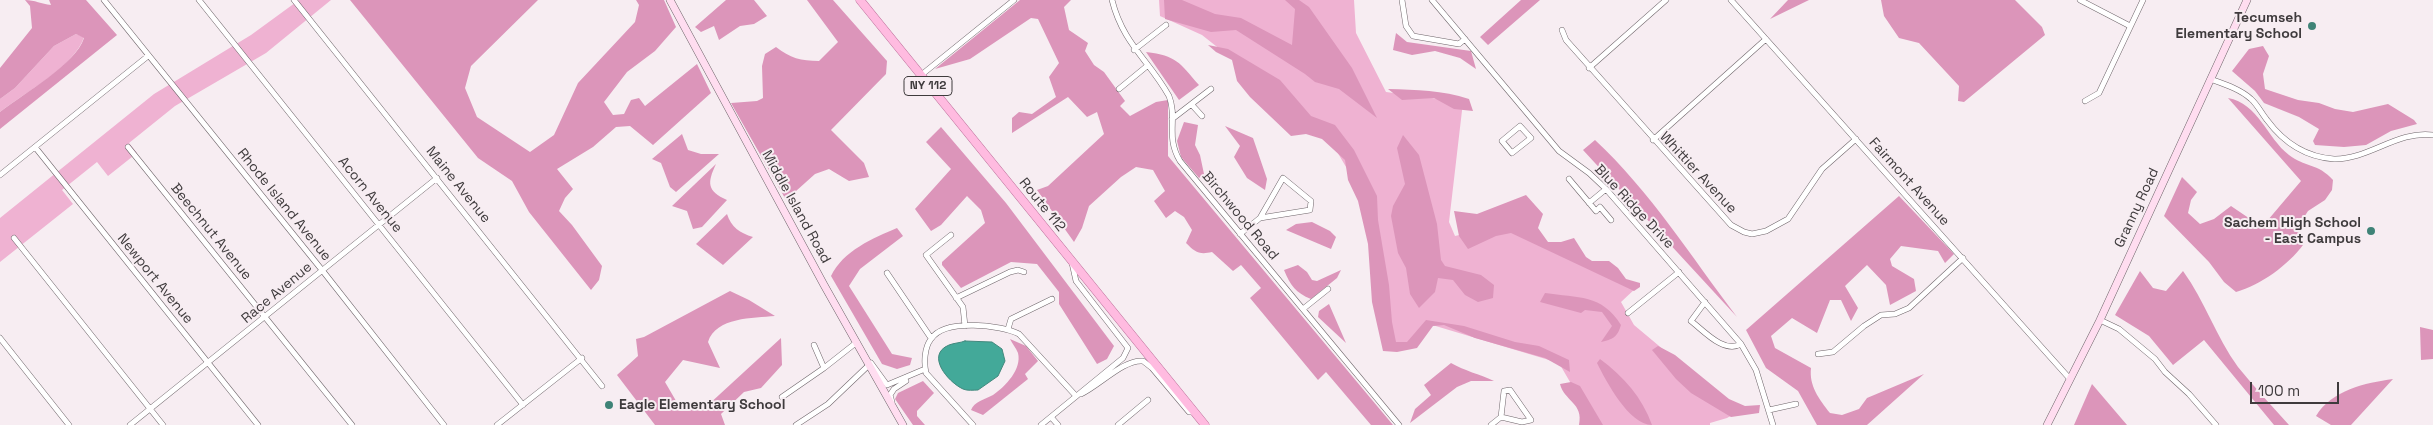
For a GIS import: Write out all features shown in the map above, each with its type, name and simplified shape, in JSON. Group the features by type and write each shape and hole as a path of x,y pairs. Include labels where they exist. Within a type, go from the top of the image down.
{"main road":[{"name":"Route 112","path":"860,0 1205,425"}],"street":[{"name":"Acorn Avenue","path":"199,0 523,405"},
{"name":"Maine Avenue","path":"294,0 582,358 602,386"},
{"name":"Middle Island Road","path":"670,0 824,285 870,363 903,425"},
{"path":"920,76 1014,0"},
{"name":"Birchwood Road","path":"1112,0 1116,17 1134,50 1169,96 1172,119 1172,143 1177,156 1399,425"},
{"path":"1402,0 1406,26 1412,36 1458,44 1465,39"},
{"name":"Blue Ridge Drive","path":"1432,0 1540,130 1568,160 1588,173 1606,189 1741,344 1756,370 1773,425"},
{"path":"1589,68 1666,0"},
{"name":"Fairmont Avenue","path":"1731,0 2070,380"},
{"path":"2080,0 2130,26"},
{"path":"2085,101 2098,93 2143,0"},
{"name":"Granny Road","path":"2047,425 2100,320 2247,0"},
{"name":"Rhode Island Avenue","path":"106,1 444,425"},
{"path":"1134,50 1166,25"},
{"name":"Whittier Avenue","path":"1562,30 1566,40 1589,68 1731,225 1752,234 1766,232 1788,219 1822,169 1856,139"},
{"path":"1653,140 1766,39"},
{"path":"0,175 148,56"},
{"path":"1119,89 1147,66"},
{"path":"2210,79 2233,88 2252,100 2287,144 2312,156 2335,159 2359,154 2396,140 2426,134 2433,135"},
{"path":"1172,119 1212,89"},
{"path":"1192,104 1202,116"},
{"path":"1531,138 1520,126 1502,141 1512,153 1531,138 1540,130"},
{"name":"Newport Avenue","path":"35,147 258,425"},
{"name":"Beechnut Avenue","path":"128,147 352,425"},
{"name":"Race Avenue","path":"130,425 437,178"},
{"path":"1240,234 1260,218 1283,178 1311,200 1310,210 1260,218"},
{"path":"1568,179 1596,211 1600,207 1611,220"},
{"path":"1590,203 1606,189"},
{"path":"951,234 926,255 962,307 965,326"},
{"path":"14,238 163,425"},
{"path":"1818,354 1833,352 1852,335 1881,315 1895,314 1909,308 1962,258"},
{"path":"1041,425 1123,358 1128,348 1076,281 1072,263"},
{"path":"956,298 1010,272 1018,270 1024,272"},
{"path":"1628,313 1679,272"},
{"path":"887,273 931,338"},
{"path":"1303,309 1328,289"},
{"path":"1008,329 1011,318 1052,299"},
{"path":"1705,302 1691,321 1726,347 1734,348 1741,344"},
{"path":"2100,320 2119,329 2155,358 2165,372 2189,394 2216,425"},
{"path":"974,425 926,371 927,349 931,338 940,332 965,326 989,326 1008,329 1019,334 1076,396"},
{"path":"0,338 69,425"},
{"path":"782,397 857,342"},
{"path":"814,345 824,368"},
{"path":"497,425 582,358"},
{"path":"1076,396 1103,382 1128,363 1143,361 1152,368 1189,412 1195,412"},
{"path":"796,425 828,404 870,363 887,385 926,371"},
{"path":"893,405 890,395 894,389 926,371"},
{"path":"1491,425 1501,417 1504,391 1510,390 1531,420 1522,422 1501,417"},
{"path":"1118,425 1148,400"},
{"path":"1769,410 1796,404"},
{"path":"1051,417 1058,425"}],"shaded area":[{"path":"25,0 51,5 49,0 86,0 117,35 0,129 0,112 60,68 79,48 84,38 76,34 54,46 15,88 0,99 0,68 32,28 30,6"},
{"path":"299,0 331,0 266,53 175,106 129,143 137,153 108,176 97,162 62,190 73,204 0,262 0,218 154,94 251,35"},
{"path":"350,0 538,0 471,66 465,88 477,117 530,152 554,135 578,83 635,22 639,5 636,0 664,0 676,27 655,51 627,72 604,102 613,115 624,114 631,100 639,98 645,106 697,64 711,93 653,145 630,126 616,127 593,147 557,169 573,189 565,198 559,211 572,225 602,266 599,280 591,290 529,212 512,181 478,158"},
{"path":"726,0 754,0 767,16 754,24 740,26 719,40 714,26 701,32 695,27"},
{"path":"807,0 833,0 887,61 886,74 831,130 864,163 869,177 849,181 829,169 815,174 786,200 731,103 757,101 763,98 762,66 765,54 776,47 796,58 819,61 838,42"},
{"path":"1020,0 1071,0 1064,7 1069,30 1088,43 1085,51 1094,65 1104,72 1125,101 1120,106 1130,116 1156,102 1168,100 1168,156 1393,425 1371,425 1326,372 1318,380 1250,298 1261,288 1241,265 1233,271 1212,252 1198,252 1186,243 1192,230 1184,217 1175,211 1166,218 1154,201 1165,191 1153,170 1136,167 1121,177 1089,206 1082,228 1074,242 1037,190 1048,186 1104,134 1097,112 1087,117 1068,97 1012,133 1012,118 1019,112 1032,114 1056,97 1049,77 1059,63 1038,19 1031,18 970,59 935,69"},
{"path":"1159,0 1354,0 1356,33 1386,92 1463,102 1449,222 1455,236 1510,223 1637,287 1621,302 1634,325 1738,412 1727,418 1710,423 1710,425 1595,425 1559,363 1429,324 1411,346 1390,344 1362,194 1326,133 1202,35 1160,16"},
{"path":"1164,0 1182,0 1215,14 1241,18 1292,45 1295,9 1285,0 1299,0 1309,7 1352,68 1377,118 1339,89 1315,82 1236,30 1211,32 1165,19"},
{"path":"1521,0 1540,0 1488,45 1480,37"},
{"path":"1788,0 1809,0 1770,19"},
{"path":"1881,0 2015,0 2042,27 2045,35 1964,102 1958,101 1959,86 1919,43 1899,38 1884,16"},
{"path":"1396,33 1407,42 1471,51 1476,69 1460,58 1435,51 1412,55 1393,50"},
{"path":"76,34 84,37 79,48 70,58 48,78 0,112 0,99 15,88 54,46"},
{"path":"1208,45 1228,49 1280,80 1311,116 1335,125 1354,150 1377,196 1378,220 1396,342 1407,342 1426,320 1464,326 1515,342 1539,346 1569,360 1570,372 1545,358 1475,338 1444,325 1433,326 1417,348 1397,352 1383,351 1372,302 1368,244 1358,201 1348,180 1345,160 1322,139 1306,134 1291,136 1250,97 1237,81 1232,60 1216,52"},
{"path":"2263,46 2269,56 2263,74 2265,89 2298,100 2319,103 2335,109 2353,112 2388,104 2414,120 2417,124 2391,131 2366,145 2344,147 2315,145 2313,141 2319,129 2299,117 2264,103 2255,91 2232,71 2249,49"},
{"path":"1146,52 1177,61 1199,85 1179,100"},
{"path":"1388,89 1429,91 1459,96 1469,99 1473,111 1454,109 1434,98 1402,100"},
{"path":"2228,98 2238,101 2255,114 2281,148 2289,155 2322,171 2333,180 2332,190 2325,200 2308,211 2299,225 2303,245 2297,252 2282,267 2255,285 2236,292 2224,282 2209,262 2164,216 2182,177 2197,192 2191,200 2188,213 2200,224 2214,219 2231,206 2262,227 2301,181"},
{"path":"1184,122 1198,125 1195,145 1200,155 1204,174 1199,178 1181,157 1177,141"},
{"path":"1225,126 1253,138 1267,179 1265,190 1247,178 1234,157 1240,146"},
{"path":"941,127 1006,203 1114,346 1107,359 1097,364 1059,304 1059,292 1037,264 1011,262 961,288 942,265 942,262 985,223 981,210 967,196 941,225 931,231 915,209 951,169 926,142"},
{"path":"682,134 688,150 701,154 719,154 676,192 670,187 661,163 652,159"},
{"path":"1403,135 1419,155 1437,224 1441,260 1445,266 1481,275 1494,285 1493,298 1478,302 1465,295 1453,280 1438,278 1435,292 1419,308 1410,294 1406,268 1398,253 1391,216 1393,206 1405,184 1397,148"},
{"path":"1595,140 1652,203 1737,317 1583,150"},
{"path":"716,164 710,181 712,190 727,200 702,227 693,229 687,211 672,206"},
{"path":"1526,195 1543,214 1538,228 1548,242 1561,242 1574,238 1586,257 1592,261 1609,261 1618,268 1626,279 1640,283 1640,287 1634,291 1511,233 1496,236 1468,249 1459,236 1454,211 1477,214"},
{"path":"1899,196 1954,254 1945,263 1938,251 1901,246 1890,259 1892,266 1914,279 1916,291 1890,305 1886,285 1867,265 1845,286 1858,308 1851,321 1841,300 1830,300 1817,333 1792,318 1771,336 1775,348 1811,368 1813,386 1830,413 1842,415 1859,409 1867,398 1924,374 1867,425 1817,425 1798,391 1766,368 1746,330"},
{"path":"727,214 731,223 737,229 753,237 723,265 696,244"},
{"path":"1312,222 1330,231 1336,237 1331,249 1286,230 1296,224"},
{"path":"897,228 903,236 860,269 849,286 892,354 912,358 910,365 897,369 882,364 831,276 836,267 851,252 878,236"},
{"path":"1298,265 1307,272 1312,280 1317,281 1341,270 1337,278 1311,299 1294,288 1284,270"},
{"path":"2140,271 2153,288 2166,291 2183,271 2198,294 2223,344 2238,367 2289,425 2274,425 2204,340 2173,365 2149,336 2115,315"},
{"path":"730,291 775,316 736,320 727,323 712,334 708,342 720,368 683,360 665,382 679,406 707,406 781,338 782,365 761,388 744,392 721,414 725,425 655,425 617,375 638,356 636,339 644,337"},
{"path":"1545,293 1579,297 1597,303 1614,315 1621,325 1618,333 1612,339 1601,342 1612,326 1602,312 1585,310 1581,313 1540,302"},
{"path":"1329,304 1346,343 1318,317 1319,311"},
{"path":"2420,327 2433,330 2433,359 2421,360"},
{"path":"1010,339 1026,346 1038,361 1025,374 1028,379 983,415 971,410 977,403 993,395 1003,387 1012,377 1019,359 1018,353"},
{"path":"965,341 992,342 1002,349 1005,361 998,376 978,390 965,390 957,386 946,375 939,361 942,349"},
{"path":"1658,346 1675,355 1729,399 1745,406 1760,405 1759,413 1731,417 1691,393 1676,379 1652,350"},
{"path":"1600,359 1631,388 1643,405 1652,425 1643,423 1635,418 1619,401 1597,363"},
{"path":"1451,363 1494,381 1471,381 1457,387 1410,423 1415,409 1431,395 1424,385"},
{"path":"2393,379 2351,425 2331,425 2316,416 2331,400 2350,389"},
{"path":"923,381 934,393 917,411 917,416 925,425 913,425 895,399 898,393"},
{"path":"1571,382 1580,386 1603,425 1579,425 1579,412 1562,390 1560,384"},
{"path":"2092,384 2127,425 2074,425"}],"place":[{"name":"Tecumseh Elementary School","path":"2312,26"},
{"name":"Sachem High School - East Campus","path":"2371,231"},
{"name":"Eagle Elementary School","path":"609,405"}]}
